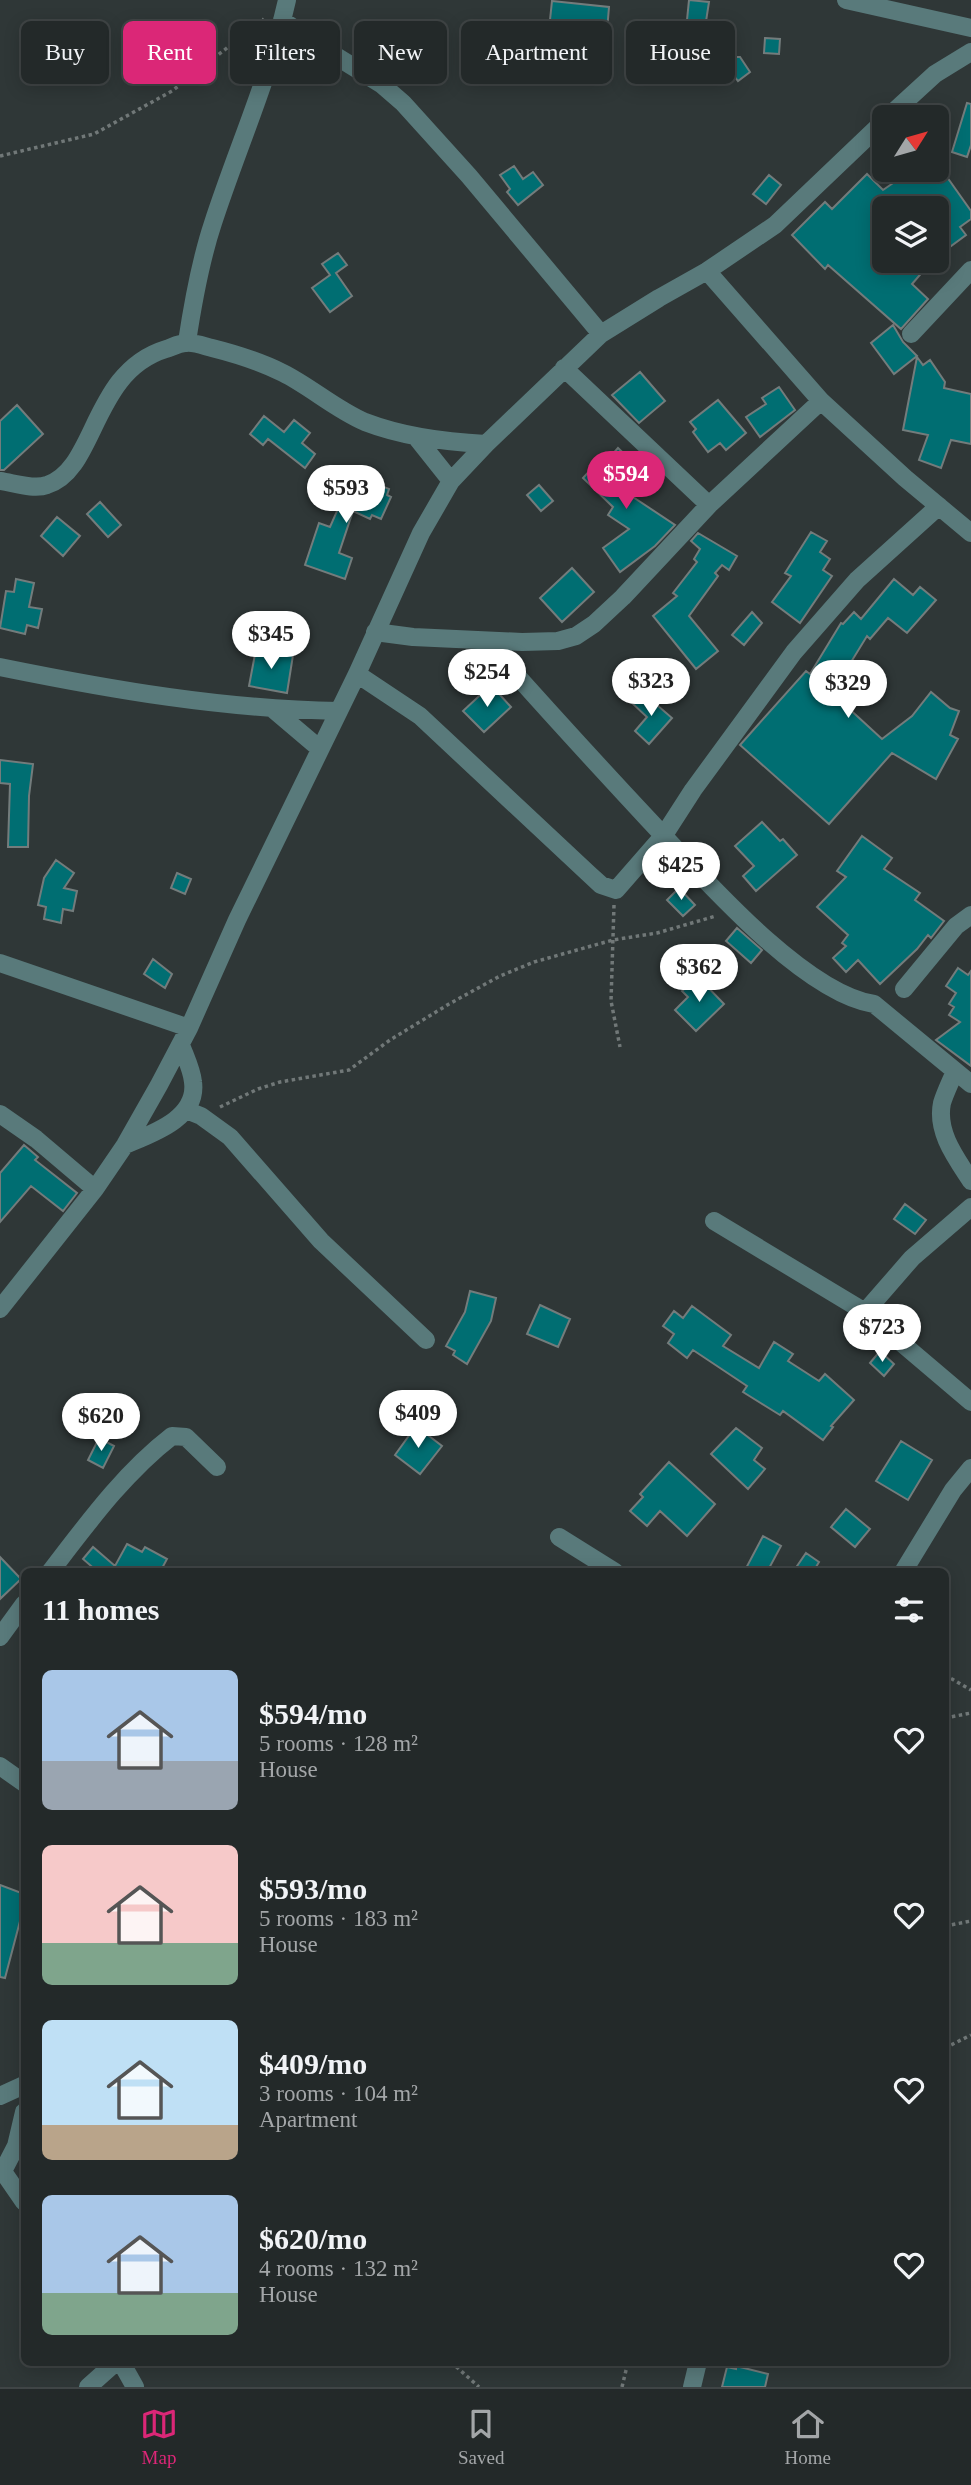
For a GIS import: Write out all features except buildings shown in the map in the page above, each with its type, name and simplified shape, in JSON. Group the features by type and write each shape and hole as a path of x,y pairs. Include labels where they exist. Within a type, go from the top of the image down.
{"street":[{"path":"846,0 971,28"},
{"path":"285,8 318,45 381,84 404,103 601,334"},
{"path":"187,342 196,283 212,225 268,69 285,8"},
{"path":"901,105 935,74 971,52"},
{"path":"0,1309 95,1189 125,1145 180,1045 237,920 357,674 421,533 451,481 485,444 601,334 708,271 775,225 872,132"},
{"path":"911,334 971,270"},
{"path":"708,271 821,401 971,533"},
{"path":"0,481 45,486 60,480 74,465 105,402 124,374 140,360 187,342 230,352 283,373 364,421 416,438 485,444"},
{"path":"564,369 709,505"},
{"path":"375,632 486,641 558,641 576,636 594,624 623,597 709,505 821,401"},
{"path":"416,438 451,481"},
{"path":"357,674 420,716 601,885 616,890 664,835 693,790 794,652 857,580 939,506"},
{"path":"486,641 735,909 799,967 855,1001 874,1004 971,1084"},
{"path":"0,667 120,691 274,710 339,711"},
{"path":"274,710 320,749"},
{"path":"904,989 956,926 971,915"},
{"path":"0,963 189,1028"},
{"path":"180,1045 194,1083 194,1113 229,1137 321,1241 426,1339"},
{"path":"955,1072 942,1104 942,1130 971,1181"},
{"path":"125,1145 176,1119 194,1113"},
{"path":"0,1114 36,1139 95,1189"},
{"path":"865,1312 912,1258 971,1206"},
{"path":"714,1221 865,1312 971,1402"},
{"path":"53,1568 129,1475 153,1450 172,1436 186,1437 217,1467"},
{"path":"905,1568 953,1490 971,1468"},
{"path":"559,1537 609,1568"},
{"path":"0,1637 6,1617 21,1606"},
{"path":"0,1767 21,1781"},
{"path":"0,2095 21,2086"},
{"path":"21,2125 16,2146 2,2169 21,2198"},
{"path":"88,2387 114,2366"},
{"path":"122,2366 135,2387"},
{"path":"692,2387 697,2366"}],"path":[{"path":"0,156 94,134 172,91 285,8"},
{"path":"616,890 611,1001 620,1047"},
{"path":"194,1113 258,1089 349,1070 409,1028 500,976 534,962 613,940 657,933 710,919 735,909"},
{"path":"949,1677 971,1690"},
{"path":"949,1717 971,1713"},
{"path":"949,1925 971,1921"},
{"path":"949,2046 971,2035"},
{"path":"456,2366 480,2387"},
{"path":"622,2387 627,2366"}]}
